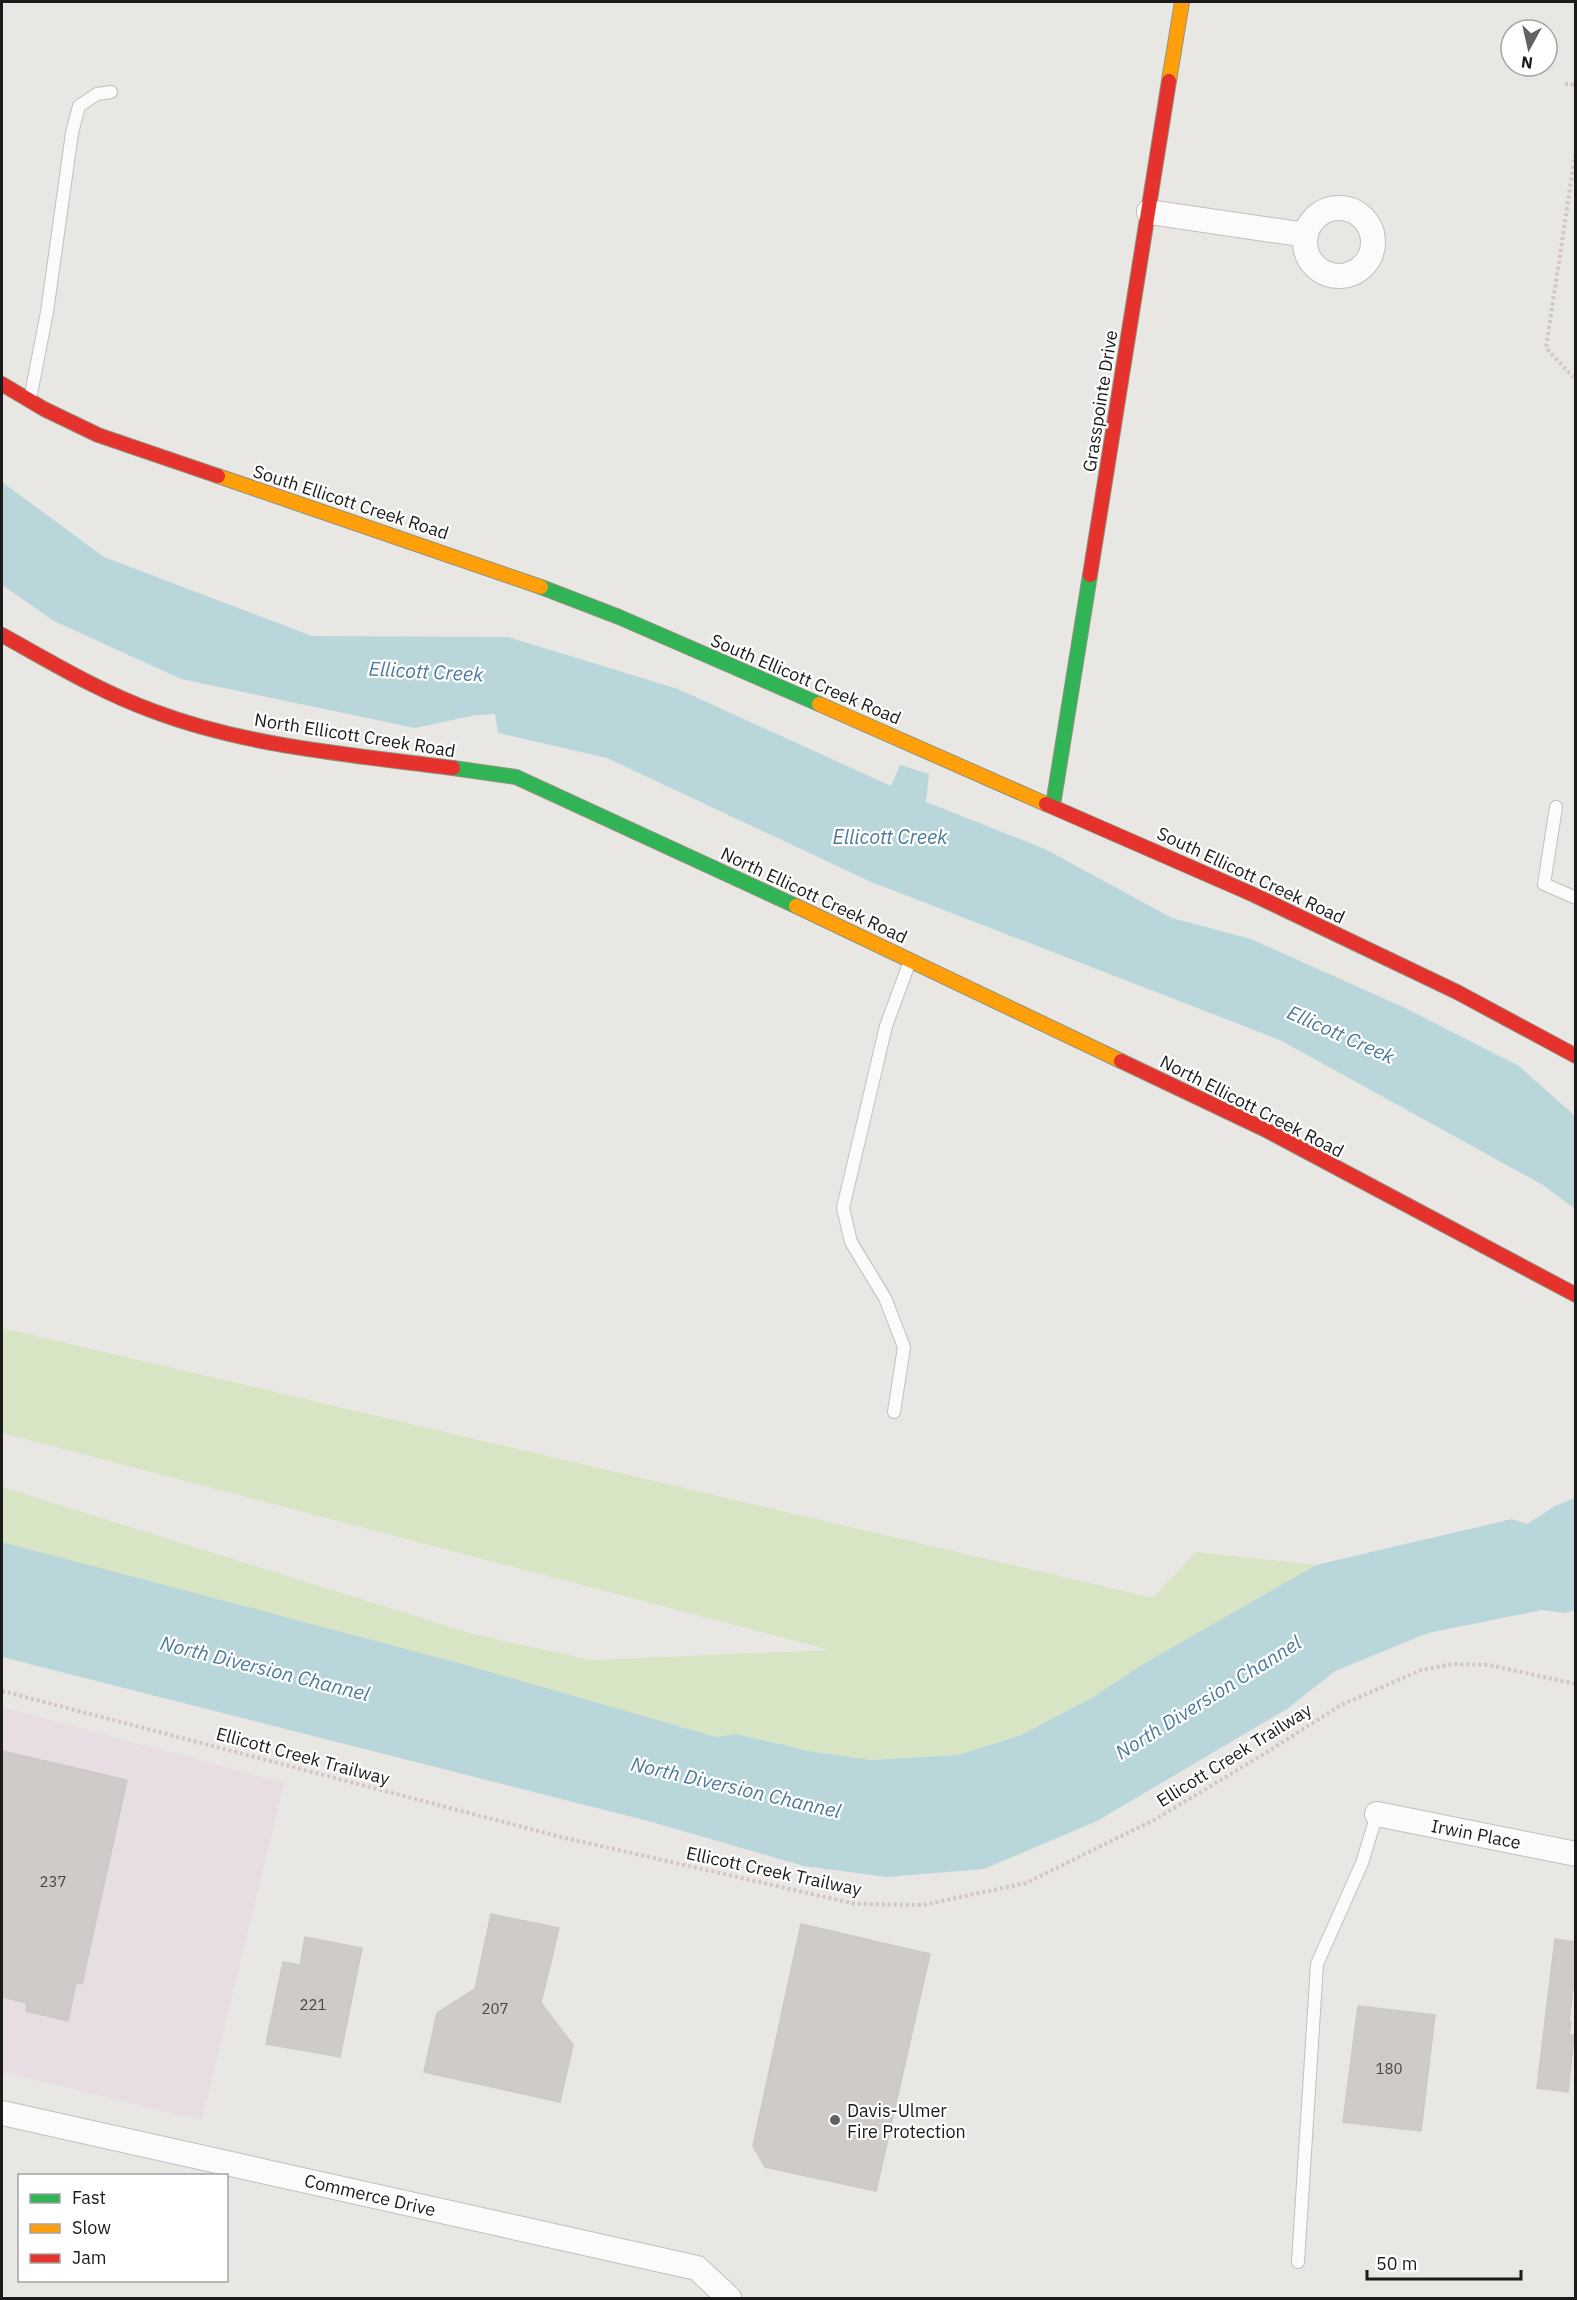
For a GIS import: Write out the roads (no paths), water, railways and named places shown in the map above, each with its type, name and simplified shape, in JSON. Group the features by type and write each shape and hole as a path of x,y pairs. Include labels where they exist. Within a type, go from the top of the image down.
{"street":[{"name":"Grasspointe Drive","path":"1053,805 1182,2"},
{"path":"1149,212 1306,235"},
{"name":"South Ellicott Creek Road","path":"2,384 30,401 98,435 508,574 619,617 1252,894 1447,987 1575,1056"},
{"name":"North Ellicott Creek Road","path":"2,635 111,694 154,712 224,732 276,744 516,777 910,960 1266,1130 1575,1295"},
{"name":"Irwin Place","path":"1377,1814 1575,1854"},
{"name":"Commerce Drive","path":"2,2113 697,2268 728,2298"}],"lane":[{"path":"30,401 47,312 72,133 79,105 97,94 111,92"},
{"path":"1556,807 1544,884 1575,898"},
{"path":"894,1412 904,1347 885,1298 851,1242 843,1208 886,1026 910,960"},
{"path":"1298,2262 1317,1964 1362,1863 1377,1814"}],"water":[{"name":"Ellicott Creek","path":"2,482 104,557 312,636 508,637 678,689 891,786 900,765 929,774 926,802 1045,849 1172,918 1251,939 1405,1008 1519,1066 1575,1116 1575,1209 1543,1185 1280,1040 869,881 607,758 498,733 495,714 476,715 415,728 181,679 54,621 2,585"},
{"name":"North Diversion Channel","path":"1575,1498 1575,1610 1565,1613 1542,1610 1428,1633 1335,1671 1287,1709 1097,1821 984,1869 887,1877 804,1866 648,1821 2,1657 2,1542 466,1665 716,1737 737,1734 809,1751 870,1760 958,1755 1021,1735 1093,1697 1145,1663 1316,1565 1512,1519 1527,1524 1555,1506"}],"place":[{"name":"Davis-Ulmer Fire Protection","path":"835,2120"}]}
